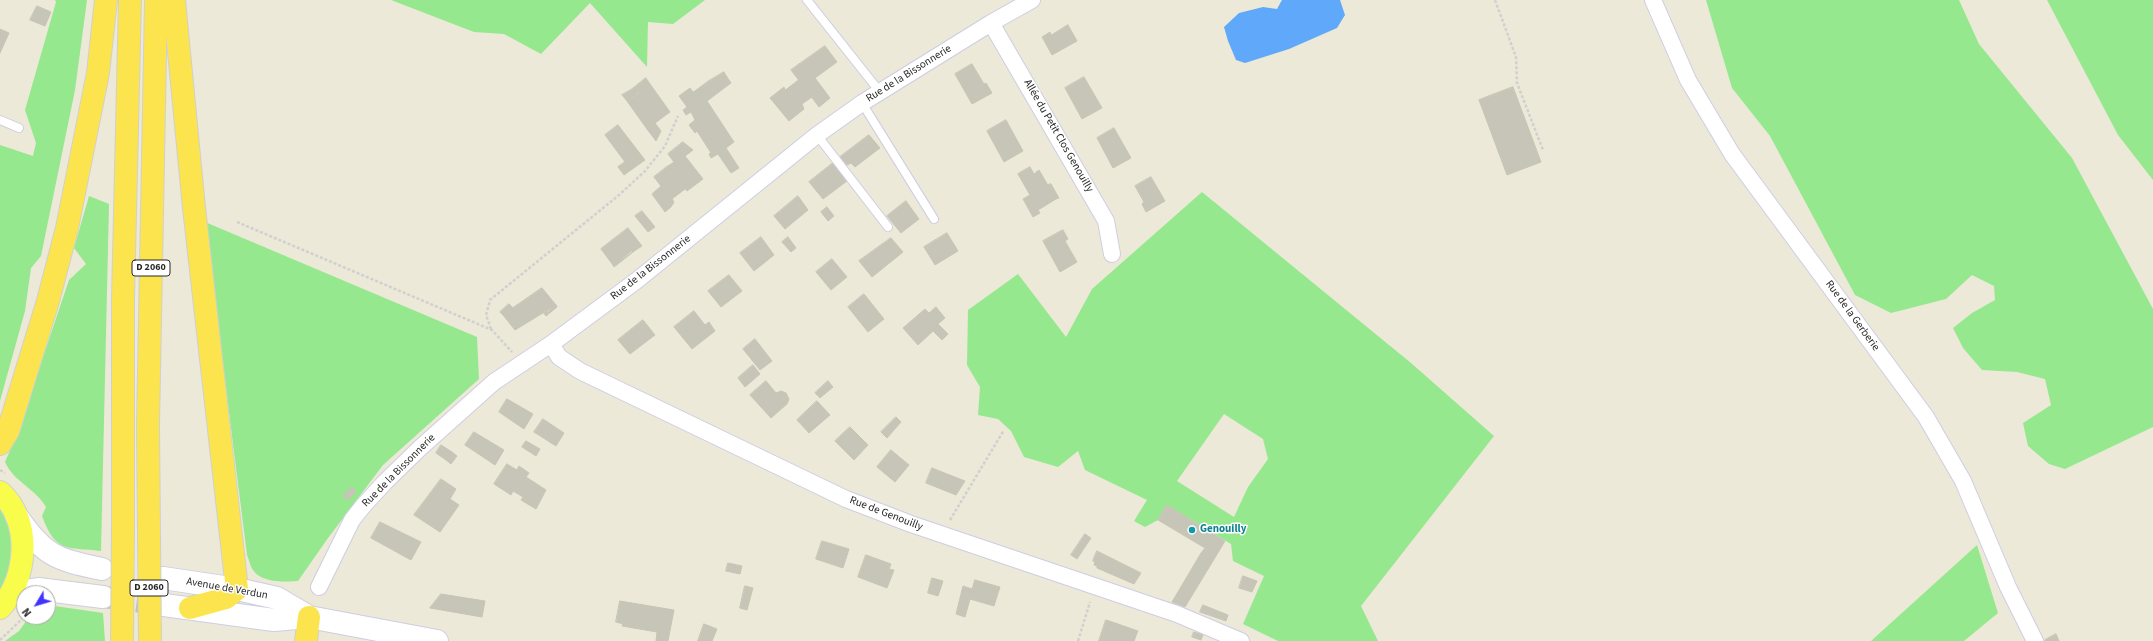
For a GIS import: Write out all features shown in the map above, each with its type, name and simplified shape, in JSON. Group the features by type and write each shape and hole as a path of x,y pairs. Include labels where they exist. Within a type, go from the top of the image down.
{"highway":[{"path":"0,444 8,431 48,301 67,228 98,73 106,0"},
{"name":"D 2060","path":"122,641 123,299 130,0"},
{"name":"D 2060","path":"150,641 148,425 156,0"},
{"path":"174,0 194,208 237,589 226,598 190,608"},
{"path":"306,641 309,617"}],"main road":[{"path":"0,492 34,540 53,555 76,564 102,569"},
{"path":"6,600 22,565 22,539 15,515"},
{"name":"Avenue de Verdun","path":"163,578 237,589 277,598 309,617"},
{"path":"6,600 38,589 103,597"},
{"name":"Avenue de Verdun","path":"164,605 274,620 309,617 437,641"}],"street":[{"name":"Rue de la Bissonnerie","path":"319,587 352,520 385,482 494,382 551,344 636,281 817,135 862,103 991,23 1032,0"},
{"name":"Rue de la Gerberie","path":"1653,0 1688,80 1732,154 1926,417 1963,481 2008,587 2035,641"},
{"name":"Allée du Petit Clos Genouilly","path":"991,23 1106,221 1112,254"},
{"name":"Rue de Genouilly","path":"551,344 559,356 580,371 846,499 942,534 1176,614 1241,641"}],"lane":[{"path":"807,0 880,92"},
{"path":"862,103 934,219"},
{"path":"0,120 19,128"},
{"path":"817,135 888,227"}],"path":[{"path":"1495,0 1516,56 1517,83 1543,150"},
{"path":"522,363 492,330 486,315 490,300 619,195 645,171 665,146 678,116"},
{"path":"237,222 492,330"},
{"path":"942,534 1004,430"},
{"path":"1078,641 1095,586"},
{"path":"0,640 16,625"}],"green space":[{"path":"55,0 87,0 75,90 41,256 31,268 25,311 0,401 0,145 33,156 36,143 25,110 56,2"},
{"path":"391,0 705,0 673,24 648,22 647,67 590,3 541,54 504,34 474,32"},
{"path":"1706,0 1959,0 1979,44 2072,158 2153,309 2153,427 2065,469 2049,464 2028,446 2023,423 2051,405 2045,379 2017,372 1982,370 1963,348 1953,328 1972,313 1995,300 1994,286 1972,275 1946,299 1891,313 1855,295 1770,136 1732,88"},
{"path":"2047,0 2153,0 2153,180 2118,135"},
{"path":"1202,192 1411,363 1494,436 1361,606 1378,641 1278,641 1243,624 1264,576 1233,561 1231,544 1167,505 1158,520 1145,527 1134,521 1147,500 1085,470 1078,451 1058,467 1024,457 1011,431 998,419 978,415 980,387 967,365 968,310 1018,274 1066,337 1092,289","holes":["1224,414 1263,439 1268,459 1248,487 1234,517 1177,481"]},
{"path":"89,196 109,204 101,551 64,546 52,537 42,516 46,507 37,495 14,475 5,462 17,434 69,280 86,264 74,248"},
{"path":"205,222 477,337 479,379 383,465 328,538 298,581 274,581 262,577 253,570 247,555"},
{"path":"0,509 10,532 13,552 9,573 0,595"},
{"path":"1977,545 1998,613 1964,641 1871,641"},
{"path":"56,606 103,613 105,641 5,641 19,631 23,625 56,625"}],"water":[{"path":"1282,0 1340,0 1345,15 1337,28 1289,49 1245,63 1236,60 1224,27 1239,13 1263,7 1277,9"}],"building":[{"path":"37,6 51,12 45,26 30,20"},
{"path":"1068,25 1077,41 1052,55 1042,37 1050,32 1051,35"},
{"path":"0,29 9,33 0,53"},
{"path":"825,46 837,62 815,78 830,98 819,107 791,70"},
{"path":"972,64 984,84 986,83 992,93 972,104 955,74"},
{"path":"724,72 727,77 712,87 709,81"},
{"path":"727,77 731,83 707,101 734,142 726,148 739,168 731,173 718,154 711,158 709,154 711,153 697,131 695,133 689,125 695,120 691,112 686,115 683,110 698,99 697,97"},
{"path":"1084,77 1102,108 1082,119 1065,88"},
{"path":"646,78 650,84 635,96 631,90"},
{"path":"799,80 812,97 802,104 804,109 789,121 770,98 784,87 785,90"},
{"path":"709,81 712,87 697,97 698,99 687,107 679,96 690,88 693,92"},
{"path":"650,84 670,112 647,129 627,101"},
{"path":"1513,87 1541,162 1507,175 1479,100"},
{"path":"631,90 635,96 627,101 622,95"},
{"path":"1006,120 1023,151 1004,162 987,131"},
{"path":"655,123 661,131 656,141 647,129"},
{"path":"618,125 645,160 631,170 605,135"},
{"path":"1114,128 1131,158 1113,168 1097,138"},
{"path":"869,135 880,148 855,167 851,163 847,165 840,157"},
{"path":"683,142 693,150 685,156 703,179 687,191 668,166 674,162 668,154"},
{"path":"625,162 631,170 624,175 618,167"},
{"path":"833,163 847,181 823,199 809,182"},
{"path":"668,166 685,189 672,199 674,202 665,212 652,194 661,186 654,177"},
{"path":"1030,167 1034,174 1039,170 1056,199 1038,210 1040,213 1033,217 1023,199 1030,195 1018,174"},
{"path":"1151,177 1165,201 1146,212 1142,204 1144,202 1135,186"},
{"path":"1051,184 1059,198 1056,199 1048,185"},
{"path":"798,196 808,210 785,229 774,216"},
{"path":"906,201 919,219 901,233 887,216"},
{"path":"827,207 834,216 828,221 821,212"},
{"path":"642,211 655,227 648,232 635,216"},
{"path":"628,228 642,246 613,265 601,249"},
{"path":"1063,230 1068,239 1065,241 1077,262 1060,272 1043,241"},
{"path":"947,233 958,251 935,265 924,247"},
{"path":"761,237 774,255 754,271 740,253"},
{"path":"788,237 796,248 791,252 782,242"},
{"path":"891,238 903,252 872,277 859,261"},
{"path":"632,251 633,252 614,267 613,265"},
{"path":"832,259 847,277 831,290 816,272"},
{"path":"729,275 742,291 721,307 708,291"},
{"path":"542,288 556,305 515,330 503,315"},
{"path":"864,294 884,319 868,332 848,307"},
{"path":"509,304 513,308 503,315 500,312"},
{"path":"556,305 557,307 546,316 543,312 546,310 547,312"},
{"path":"936,307 945,318 938,324 948,334 942,340 933,331 918,345 903,328 925,309 929,313"},
{"path":"694,311 705,325 709,322 715,331 692,349 674,327"},
{"path":"643,320 655,335 630,354 618,340"},
{"path":"755,339 772,361 760,370 743,349"},
{"path":"753,365 760,374 745,387 738,378"},
{"path":"766,381 776,393 781,391 786,393 789,399 787,404 771,418 750,395"},
{"path":"828,381 833,387 820,398 815,393"},
{"path":"507,399 533,414 524,429 499,412"},
{"path":"817,401 830,415 809,433 797,420"},
{"path":"896,417 901,422 887,438 881,432"},
{"path":"543,419 564,433 556,446 534,432"},
{"path":"850,427 868,445 854,460 835,441"},
{"path":"474,432 504,450 495,465 465,445"},
{"path":"526,441 540,449 536,456 522,447"},
{"path":"441,445 452,452 446,460 436,453"},
{"path":"891,450 909,465 895,482 877,467"},
{"path":"452,452 457,456 451,464 446,460"},
{"path":"507,464 517,470 519,466 529,473 526,477 546,490 536,509 521,500 523,497 513,491 511,495 494,484"},
{"path":"932,468 965,481 956,495 926,483"},
{"path":"441,479 456,489 450,499 459,505 440,532 414,515"},
{"path":"352,487 356,492 348,500 343,496"},
{"name":"Genouilly","path":"1167,505 1225,541 1216,556 1208,551 1205,556 1201,553 1205,548 1158,520"},
{"path":"380,522 421,542 411,560 371,538"},
{"path":"1085,534 1091,538 1077,559 1071,555"},
{"path":"822,541 849,549 843,568 816,559"},
{"path":"1097,551 1141,573 1134,584 1097,568 1097,566 1094,565 1095,562 1093,561"},
{"path":"1208,551 1216,556 1185,607 1172,602 1201,553 1205,556"},
{"path":"866,555 891,564 889,569 894,570 887,588 858,577"},
{"path":"728,563 742,566 740,574 726,571"},
{"path":"1243,576 1257,581 1252,592 1239,588"},
{"path":"932,578 943,581 938,596 928,593"},
{"path":"975,580 1000,587 994,606 970,599 965,617 956,614 963,586 972,589"},
{"path":"745,586 753,588 747,610 740,608"},
{"path":"441,594 485,601 482,617 430,608"},
{"path":"620,601 674,610 668,641 656,641 657,632 622,626 623,624 616,622"},
{"path":"1203,605 1228,615 1226,621 1200,612"},
{"path":"1106,620 1118,624 1117,626 1137,633 1134,641 1099,641"},
{"path":"704,624 717,629 712,641 698,641"},
{"path":"1118,624 1138,631 1137,633 1117,626"},
{"path":"1194,632 1203,635 1201,640 1192,637"},
{"path":"2056,634 2059,641 2045,641 2045,640"}],"tunnel":[{"path":"104,597 164,605"}],"place":[{"name":"Genouilly","path":"1192,530"}]}
